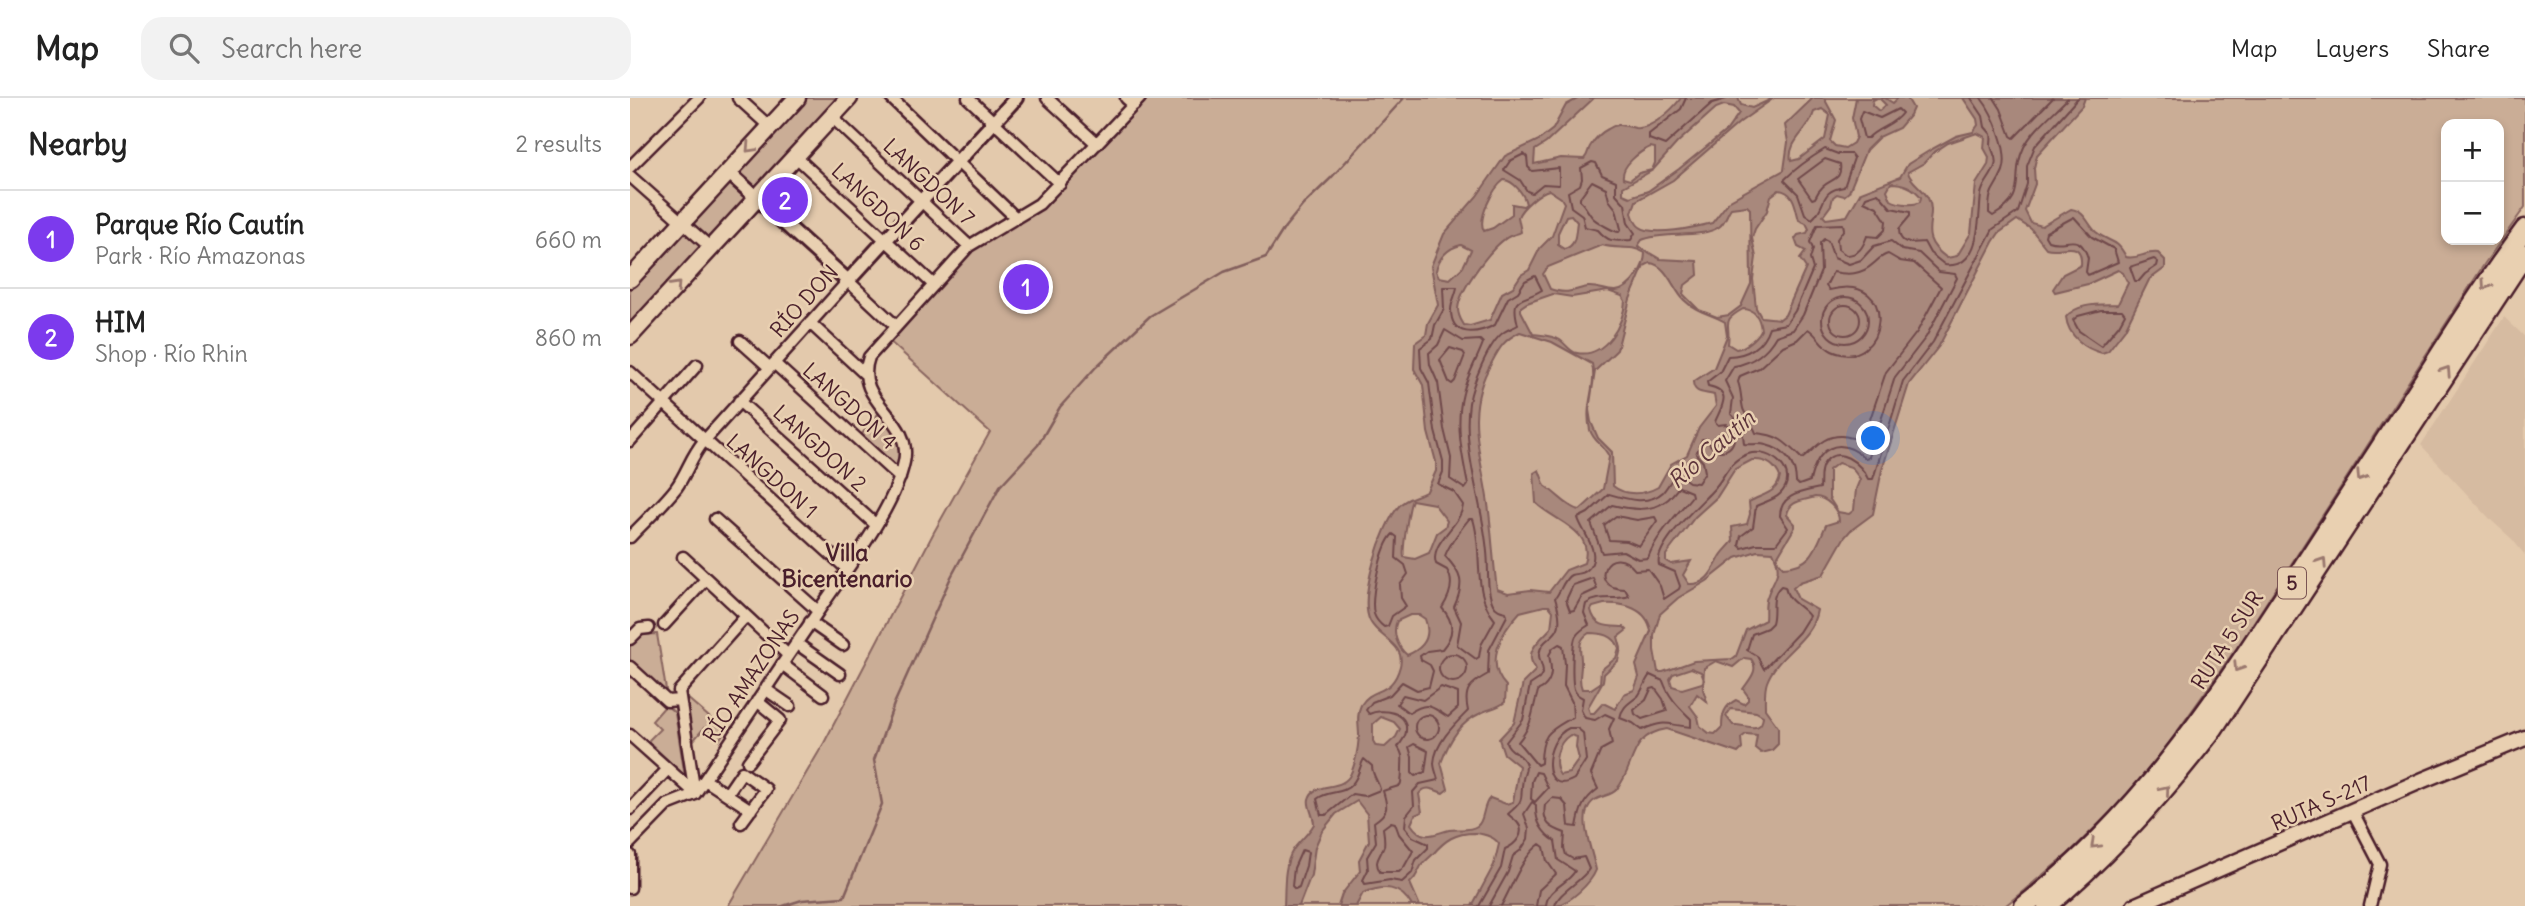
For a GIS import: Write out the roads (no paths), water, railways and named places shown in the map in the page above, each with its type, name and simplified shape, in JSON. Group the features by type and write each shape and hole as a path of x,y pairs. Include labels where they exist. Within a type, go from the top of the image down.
{"highway":[{"name":"RUTA 5 SUR","path":"2024,906 2105,834 2156,779 2191,734 2525,229"},
{"name":"RUTA 5 SUR","path":"2047,906 2133,826 2165,791 2213,729 2525,254"}],"main road":[{"path":"631,276 797,98"},
{"path":"630,337 849,98"},
{"name":"RUTA S-217","path":"2134,906 2525,738"}],"street":[{"path":"630,167 699,98"},
{"path":"738,98 770,127"},
{"path":"891,98 1016,218"},
{"path":"968,98 1060,184"},
{"name":"RÍO DON","path":"630,537 676,488 690,459 704,441 1016,98"},
{"path":"1047,98 1097,144"},
{"path":"865,374 869,357 970,246 1039,204 1097,144 1133,100"},
{"name":"LANGDON 7","path":"832,117 970,246"},
{"name":"LANGDON 6","path":"795,156 934,285"},
{"path":"728,172 896,326"},
{"path":"630,176 711,248"},
{"name":"RÍO AMAZONAS","path":"695,794 847,569 900,478 905,460 904,441 898,427 868,387 865,374 810,323"},
{"name":"LANGDON 4","path":"740,341 772,365 900,478"},
{"path":"630,441 697,365"},
{"name":"LANGDON 1","path":"630,372 847,569"},
{"name":"LANGDON 2","path":"740,401 875,524"},
{"path":"715,519 817,611"},
{"path":"683,557 746,616 785,660 822,695"},
{"path":"664,625 706,579"},
{"path":"695,794 679,691 746,616"},
{"path":"810,622 844,645"},
{"path":"630,639 640,629 649,628"},
{"path":"796,643 840,674"},
{"path":"630,667 667,701 679,699"},
{"path":"765,689 790,706"},
{"path":"748,762 780,720 757,701"},
{"path":"630,735 695,794"},
{"path":"630,752 639,743"},
{"path":"630,809 668,769"},
{"path":"727,794 742,772 766,789 741,823"},
{"path":"705,780 751,810"},
{"path":"630,843 667,805 695,794"},
{"path":"2353,812 2380,864 2370,906"},
{"path":"630,855 630,888"}],"water":[{"name":"Río Cautín","path":"1579,98 1594,98 1535,150 1534,164 1561,158 1584,159 1593,143 1606,130 1618,125 1635,128 1648,126 1667,113 1681,98 1738,98 1741,105 1752,108 1774,98 1740,122 1673,180 1636,201 1632,213 1638,226 1646,230 1665,231 1712,223 1730,200 1784,170 1788,142 1785,125 1813,98 1824,98 1836,120 1830,141 1835,146 1845,148 1853,143 1856,137 1852,118 1856,98 1877,98 1872,105 1879,111 1886,105 1879,98 1893,103 1898,98 1907,98 1913,108 1899,128 1879,137 1866,150 1849,192 1844,196 1837,194 1833,197 1823,216 1826,219 1847,216 1861,192 1900,177 1908,164 1932,149 1956,136 1973,132 1978,125 1977,119 1963,98 2085,98 2082,106 2037,155 2035,184 2025,211 2031,223 2042,226 2071,209 2076,210 2096,232 2116,243 2126,257 2158,253 2165,260 2165,268 2149,280 2125,329 2108,351 2102,353 2078,341 2067,324 2066,317 2084,307 2118,304 2128,283 2123,273 2118,270 2088,284 2055,292 2053,289 2063,274 2081,265 2078,251 2070,248 2046,248 2031,229 2017,220 1999,233 1939,346 1909,384 1882,470 1873,514 1844,538 1823,575 1800,582 1793,588 1798,599 1817,610 1809,630 1779,663 1766,685 1765,709 1778,727 1778,744 1772,750 1761,753 1755,748 1757,735 1746,734 1741,738 1742,749 1738,753 1667,729 1654,732 1645,738 1634,753 1617,789 1594,801 1587,810 1586,831 1596,870 1573,897 1555,906 1472,906 1494,865 1499,844 1492,837 1475,833 1451,838 1421,866 1410,883 1420,906 1412,906 1402,894 1385,888 1363,893 1356,906 1338,906 1342,894 1360,871 1359,860 1369,841 1367,814 1357,801 1336,814 1322,831 1315,847 1311,875 1299,906 1284,906 1285,877 1290,856 1314,824 1309,799 1317,790 1347,779 1353,769 1356,755 1359,709 1366,699 1392,682 1400,666 1399,652 1370,621 1367,596 1379,544 1392,515 1402,503 1427,491 1436,471 1423,385 1414,369 1415,343 1426,335 1428,323 1438,305 1431,266 1444,234 1477,196 1505,156 1539,140 1553,129 1566,105","holes":["1724,105 1734,107 1739,113 1727,130 1648,191 1630,197 1623,194 1623,187 1653,170 1677,143 1716,108","1822,109 1830,115 1825,139 1799,159 1791,161 1795,142 1814,112","1977,133 1985,137 1984,148 1989,157 1988,165 1976,184 1971,233 1957,256 1947,258 1932,242 1929,235 1931,206 1908,172 1924,163 1948,143","1650,147 1655,148 1652,170 1639,173 1630,180 1623,178 1625,169 1636,156","1504,180 1518,189 1526,204 1512,204 1512,214 1493,228 1484,231 1482,226 1487,204","1891,183 1908,186 1921,197 1917,203 1898,203 1891,200 1887,190","1549,190 1561,198 1564,203 1552,236 1540,248 1529,270 1521,275 1513,287 1502,293 1490,320 1470,326 1464,325 1458,309 1464,291 1495,248 1510,236 1521,232 1518,217 1531,201","1779,190 1784,191 1791,197 1799,220 1806,223 1809,229 1795,239 1798,247 1806,251 1800,259 1806,268 1785,315 1780,319 1761,317 1756,308 1753,279 1756,257 1752,238 1767,211 1771,196","1747,206 1750,209 1751,284 1741,306 1729,315 1717,317 1699,310 1683,294 1685,285 1698,275 1697,261 1660,259 1638,246 1642,240 1651,237 1702,233 1721,225 1731,208","1571,215 1577,222 1575,235 1571,245 1564,249 1558,245 1558,233 1566,216","1461,245 1471,250 1463,267 1450,279 1439,277 1436,271 1444,254","1602,245 1645,253 1643,264 1636,276 1622,289 1613,291 1588,287 1561,292 1550,289 1543,274 1548,267","1650,263 1661,268 1689,304 1725,322 1727,336 1714,368 1693,382 1698,391 1714,395 1716,406 1699,428 1687,455 1671,464 1658,487 1653,490 1629,493 1613,486 1612,452 1598,438 1589,410 1595,371 1617,350 1630,299 1644,266","1608,291 1622,296 1625,301 1621,320 1611,338 1604,345 1587,353 1570,350 1554,337 1533,334 1521,307 1553,294 1572,297","1747,309 1756,315 1761,330 1750,342 1736,349 1728,344 1728,323 1736,313","1520,332 1552,342 1592,364 1593,380 1588,412 1590,430 1609,457 1603,489 1580,510 1545,486 1539,470 1534,473 1536,503 1578,534 1586,551 1584,563 1566,570 1549,592 1530,590 1508,593 1497,589 1476,415 1483,380 1503,344","1752,460 1769,463 1775,469 1780,477 1776,487 1749,502 1747,524 1732,527 1733,541 1704,580 1689,584 1683,575 1691,561 1671,564 1666,561 1666,555 1695,517 1717,497 1735,469","1838,463 1851,467 1860,479 1854,510 1849,514 1838,512 1829,498 1829,470","1815,497 1823,499 1834,509 1839,521 1826,525 1816,548 1807,559 1793,566 1783,567 1776,559 1795,527 1787,515 1791,506","1412,500 1434,504 1447,521 1445,527 1437,533 1429,553 1415,559 1404,557","1757,551 1773,552 1778,571 1766,600 1765,620 1746,630 1736,656 1732,659 1694,661 1658,672 1654,635 1660,614 1678,598 1707,581 1736,558","1604,604 1627,606 1645,617 1651,631 1636,665 1639,677 1634,690 1624,694 1615,709 1603,703 1594,713 1590,713 1588,707 1603,681 1604,674 1618,661 1621,648 1618,637 1627,630 1624,627 1603,625 1596,620 1591,610 1593,607","1544,606 1549,606 1553,611 1551,628 1532,650 1531,660 1536,670 1523,683 1514,723 1499,739 1504,754 1519,766 1513,802 1506,804 1490,798 1477,826 1424,835 1411,824 1415,815 1422,812 1419,794 1427,788 1443,793 1448,789 1441,763 1451,741 1460,728 1472,718 1505,702 1506,686 1496,668 1501,638 1520,612","1410,615 1419,615 1425,619 1427,636 1422,645 1413,652 1407,655 1403,652 1395,634 1397,621","1589,633 1607,636 1614,640 1619,648 1616,658 1601,670 1600,683 1591,689 1582,689 1581,686 1582,640","1744,658 1751,659 1753,663 1753,675 1743,689 1748,700 1744,704 1736,700 1726,708 1722,727 1715,734 1700,726 1698,717 1690,706 1697,694 1707,702 1703,681 1682,689 1672,686 1670,679 1673,674 1691,668 1701,672 1703,679 1704,668 1716,661 1733,667","1731,709 1756,712 1763,716 1760,725 1733,725 1726,716","1381,717 1394,722 1400,729 1385,747 1376,746 1373,741 1373,724","1570,735 1577,737 1579,759 1569,773 1560,775 1556,765 1557,754"]}],"waterway":[{"path":"783,906 802,900 844,897 882,804 874,760 894,704 951,577 1000,486 1038,445 1060,407 1096,367 1150,316 1224,272 1266,257 1303,205 1404,98"}],"place":[{"name":"HIM","path":"785,200"},
{"name":"Parque Río Cautín","path":"1026,287"}],"district":[{"name":"Villa Bicentenario","path":"847,565"}]}
